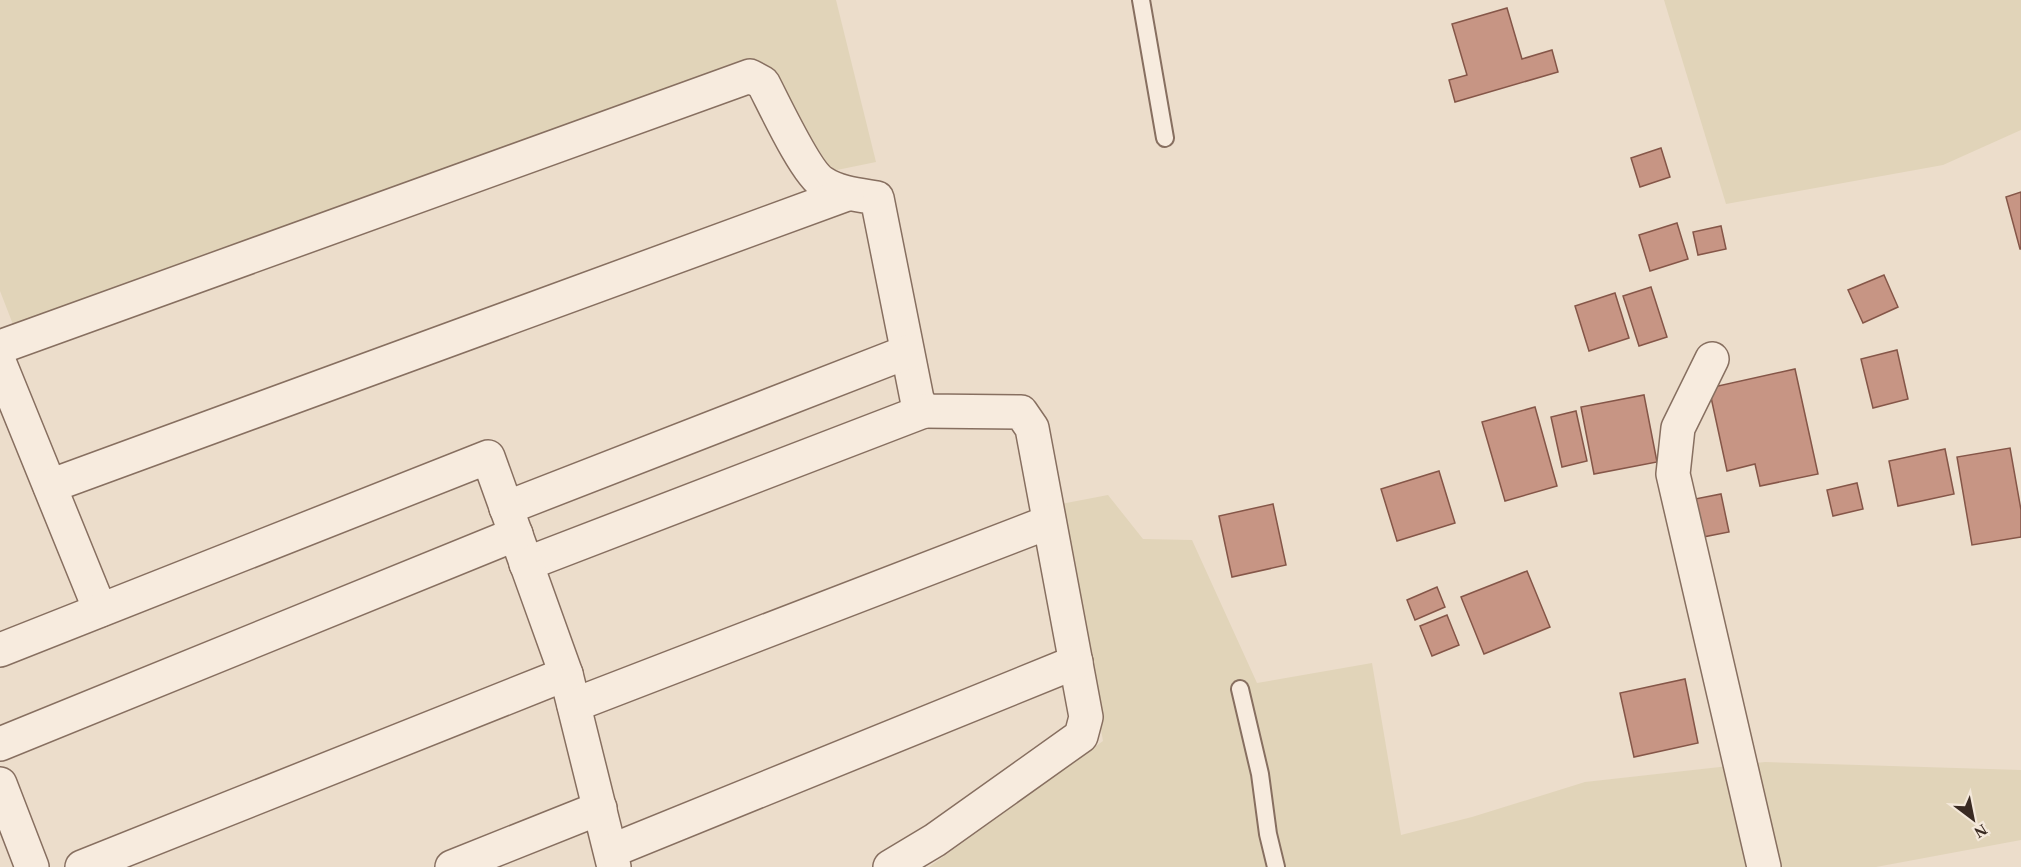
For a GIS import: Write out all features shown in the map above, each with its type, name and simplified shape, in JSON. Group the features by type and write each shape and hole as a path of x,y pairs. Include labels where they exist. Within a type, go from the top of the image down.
{"street":[{"path":"0,347 750,76 763,83 810,171 822,183 847,194 877,198 917,399 924,411"},
{"path":"50,486 847,194"},
{"path":"0,744 516,536 907,352"},
{"path":"1712,359 1678,428 1673,474 1764,867"},
{"path":"0,364 100,610"},
{"path":"516,536 924,411 1021,412 1032,428 1076,662 1086,717 1081,736 934,840 890,867"},
{"path":"0,650 488,457 570,690 612,859 1076,662"},
{"path":"82,867 570,690 1049,522"},
{"path":"0,784 32,867"},
{"path":"452,867 600,808"}],"lane":[{"path":"1141,0 1165,138"},
{"path":"1240,689 1260,774 1268,834 1276,867"}],"shaded area":[{"path":"0,0 836,0 876,162 832,171 763,62 14,327 0,291"},
{"path":"1664,0 2021,0 2021,130 1943,165 1726,204"},
{"path":"1108,495 1143,539 1192,540 1257,683 1372,663 1401,835 1472,817 1585,782 1765,762 2021,770 2021,840 1876,867 929,867 1103,741 1061,504"}],"building":[{"path":"1507,8 1522,59 1552,50 1558,72 1455,102 1449,80 1467,75 1452,24"},
{"path":"1661,148 1670,177 1640,187 1631,158"},
{"path":"2021,192 2021,249 2020,249 2006,197"},
{"path":"1677,223 1688,259 1650,271 1639,235"},
{"path":"1721,226 1726,249 1698,255 1693,232"},
{"path":"1884,275 1898,307 1863,323 1848,290"},
{"path":"1651,287 1667,337 1639,346 1623,296"},
{"path":"1615,293 1629,338 1589,351 1575,306"},
{"path":"1897,350 1908,399 1873,408 1861,359"},
{"path":"1795,369 1818,474 1760,486 1755,464 1727,471 1709,388"},
{"path":"1644,395 1657,462 1594,474 1581,407"},
{"path":"1535,407 1557,486 1505,501 1482,422"},
{"path":"1576,411 1587,461 1562,467 1551,417"},
{"path":"2010,448 2021,510 2021,537 1972,545 1957,457"},
{"path":"1945,449 1954,494 1898,506 1889,461"},
{"path":"1439,471 1455,523 1397,541 1381,489"},
{"path":"1857,483 1863,509 1833,516 1827,490"},
{"path":"1721,494 1729,532 1703,537 1695,499"},
{"path":"1273,504 1286,565 1232,577 1219,516"},
{"path":"1527,571 1550,627 1484,654 1461,597"},
{"path":"1437,587 1445,607 1415,620 1407,600"},
{"path":"1447,615 1459,645 1432,656 1420,626"},
{"path":"1685,679 1698,743 1634,757 1620,693"}]}
